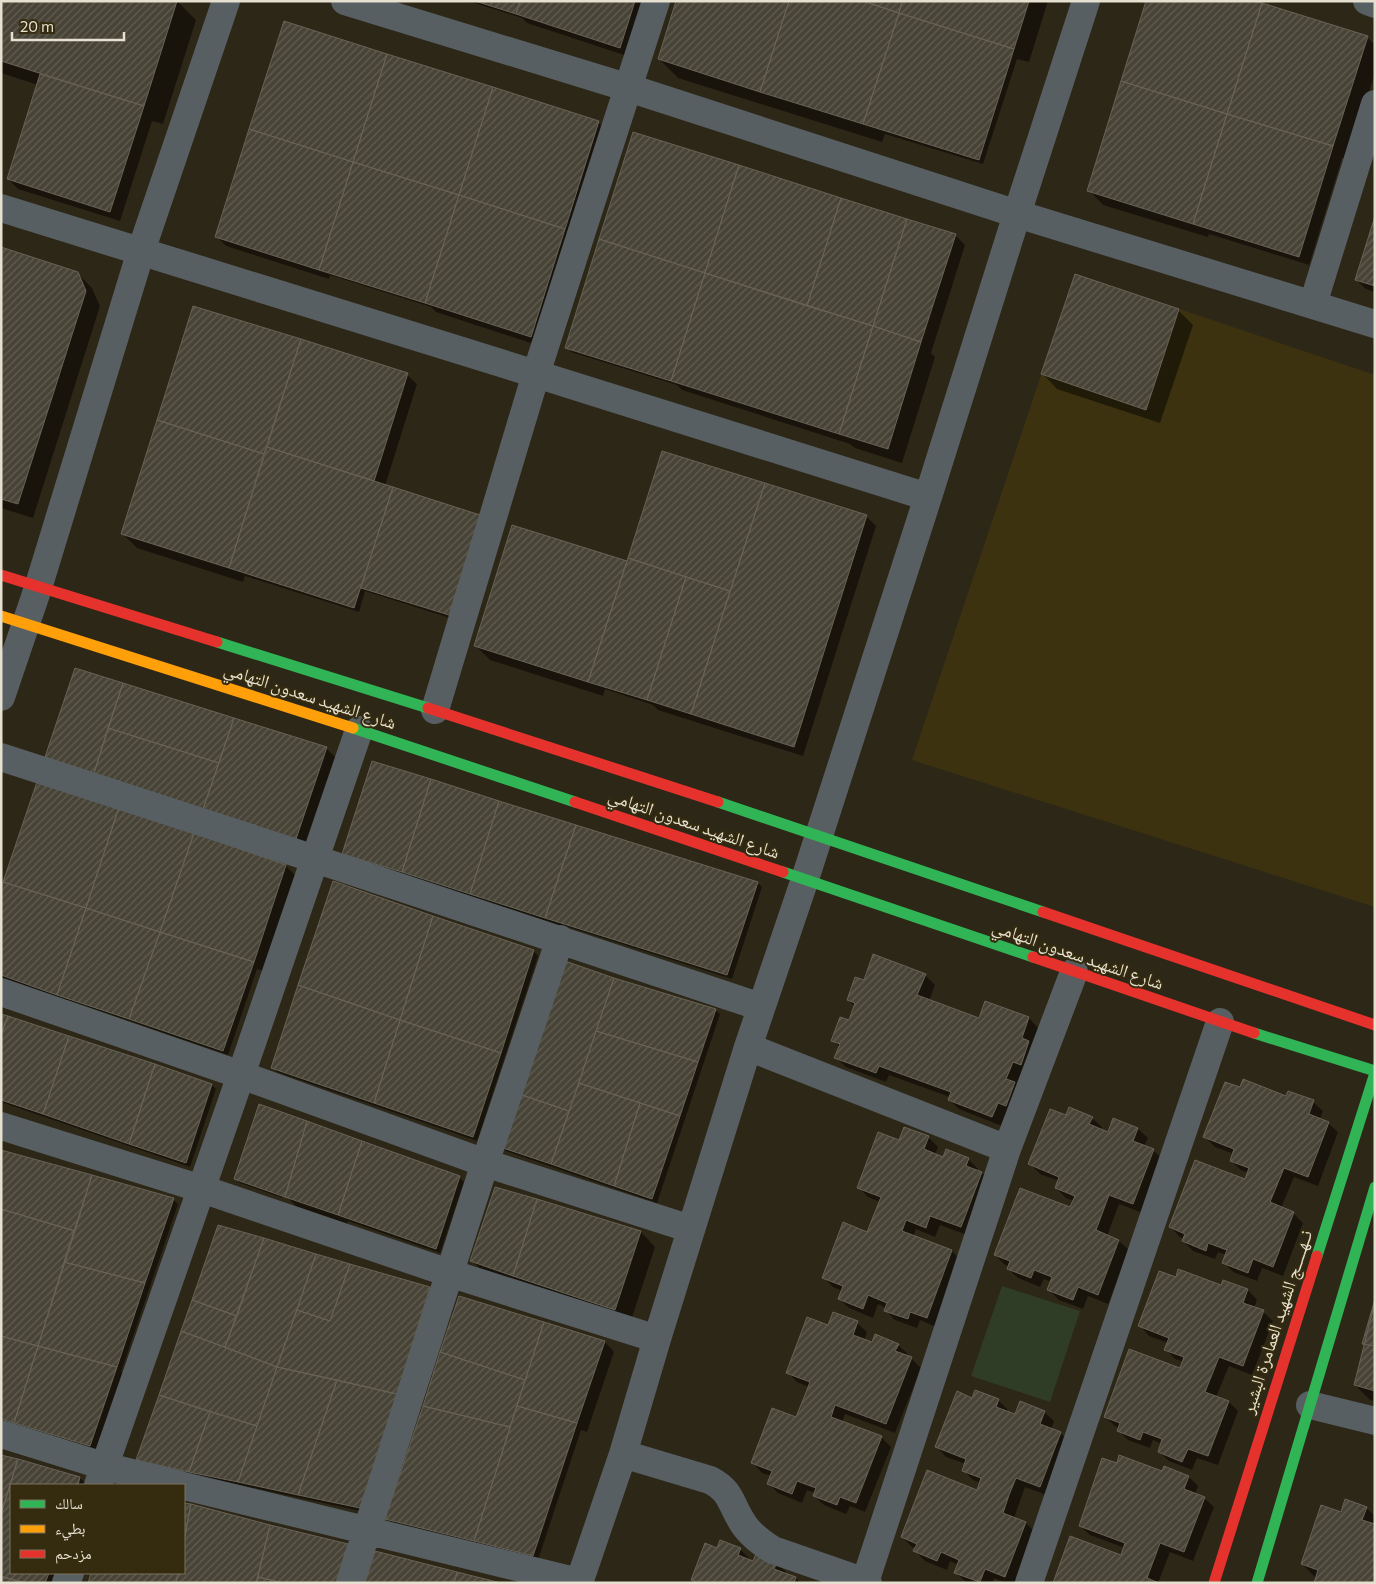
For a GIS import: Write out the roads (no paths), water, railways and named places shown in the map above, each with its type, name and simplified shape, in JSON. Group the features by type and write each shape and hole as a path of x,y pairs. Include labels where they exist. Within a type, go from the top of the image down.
{"street":[{"path":"1,697 13,620 38,588 141,251 226,1"},
{"path":"344,1 629,88 1017,214 1375,324"},
{"path":"435,710 536,374 656,1"},
{"path":"185,1487 579,1582 623,1454 656,1339 748,1047 805,879 1086,1"},
{"path":"1367,1 1375,4"},
{"path":"1313,304 1375,104"},
{"path":"1,208 928,498"},
{"name":"شارع الشهيد سعدون التهامي","path":"1,575 435,710 818,835 1375,1025"},
{"name":"شارع الشهيد سعدون التهامي","path":"13,620 359,730 805,879 1220,1022 1375,1072"},
{"path":"101,1476 202,1189 359,730"},
{"path":"1,757 560,939 761,1007"},
{"path":"350,1583 485,1162 560,939"},
{"path":"623,1454 710,1480 729,1495 747,1530 763,1544 773,1550 867,1582 1007,1149 1074,972"},
{"path":"1,992 485,1162 691,1229"},
{"path":"1029,1583 1220,1022"},
{"path":"748,1047 1007,1149"},
{"name":"نــهـــــج الشهيد العمامرة البشير","path":"1214,1583 1375,1072"},
{"path":"1,1126 202,1189 449,1273 656,1339"},
{"path":"1257,1583 1375,1187"},
{"path":"1310,1405 1375,1421"},
{"path":"1,1434 101,1476 166,1484"}]}
